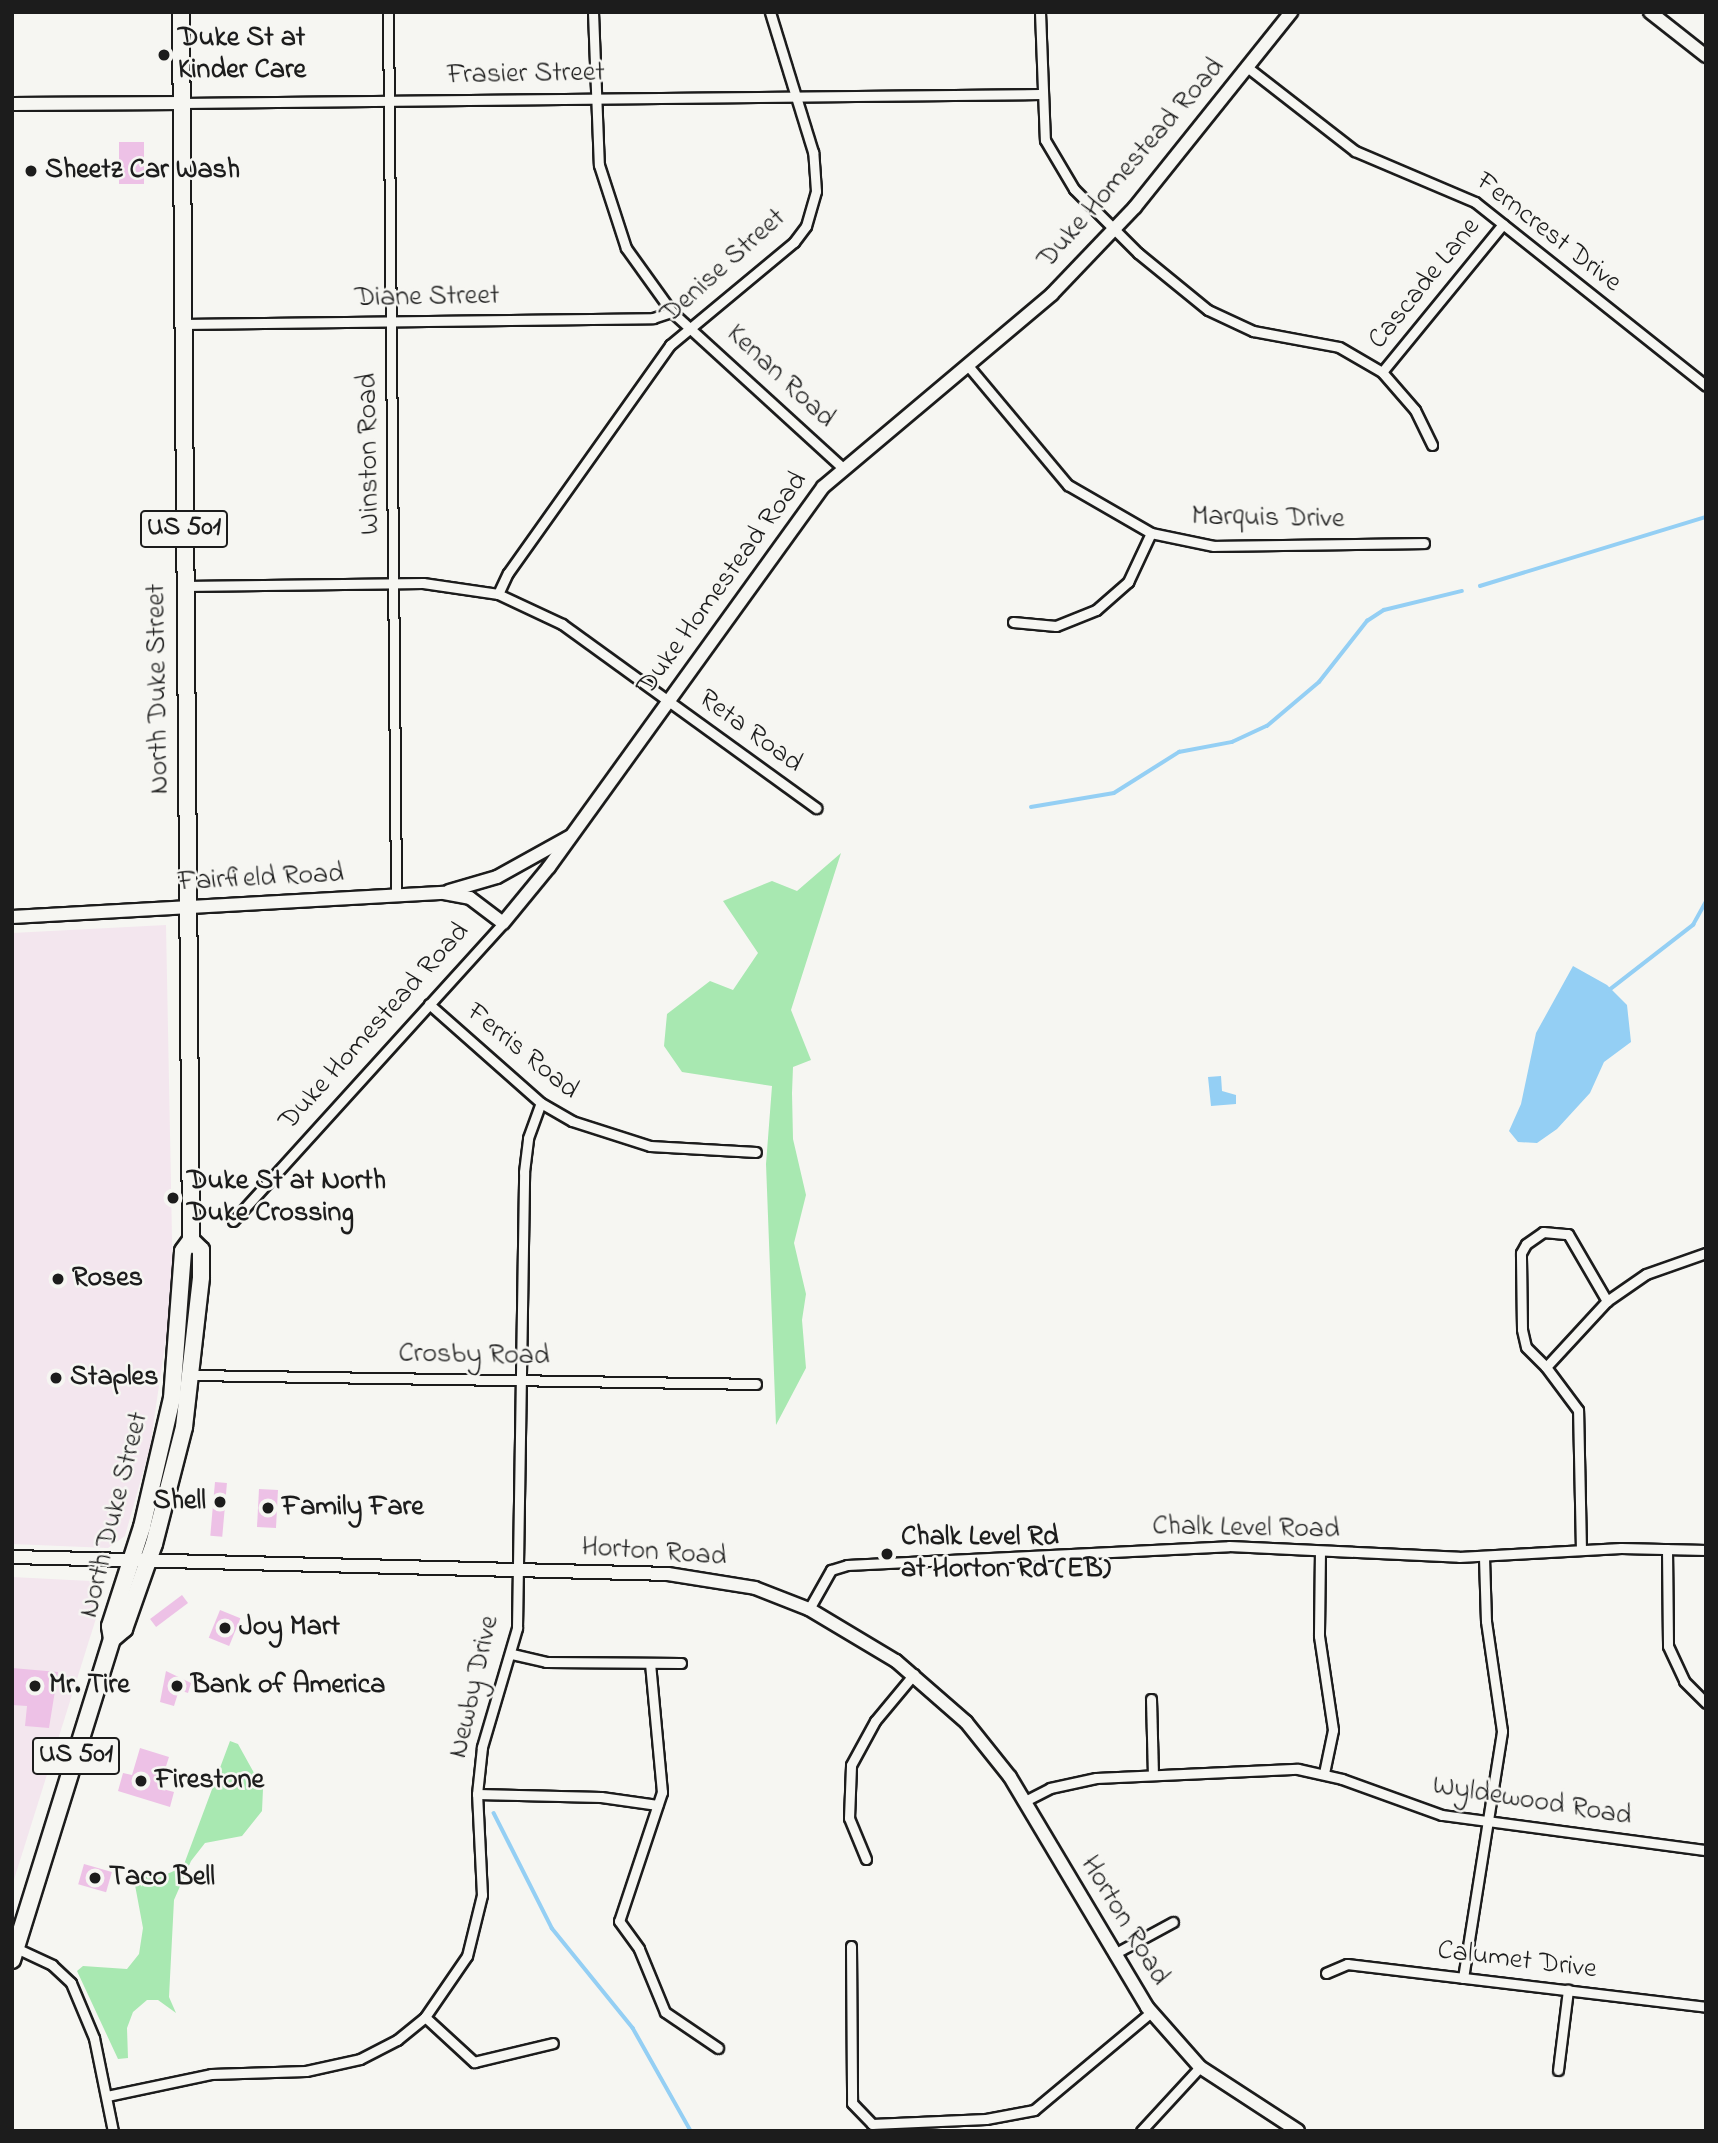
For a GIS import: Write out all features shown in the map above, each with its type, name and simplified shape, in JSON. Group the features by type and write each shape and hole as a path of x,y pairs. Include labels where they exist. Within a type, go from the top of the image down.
{"highway":[{"name":"North Duke Street","path":"14,1954 113,1639 124,1629 172,1398 183,1251 191,1240 181,12"},
{"name":"North Duke Street","path":"139,1563 184,1427 201,1277 201,1250 191,1240"}],"street":[{"name":"Winston Road","path":"388,12 396,896"},
{"name":"Kenan Road","path":"593,12 593,99 599,165 614,220 640,271 672,312 842,467"},
{"name":"Denise Street","path":"498,594 508,573 688,326 794,242 810,217 816,172 797,97 770,12"},
{"path":"1040,12 1040,94 1045,140 1054,162 1113,230 1224,318 1253,331 1339,348 1382,372 1415,411 1432,445"},
{"name":"Duke Homestead Road","path":"233,1221 503,923 572,835 773,551 842,467 970,368 1113,230 1291,12"},
{"path":"1650,12 1706,56"},
{"name":"Ferncrest Drive","path":"1247,68 1355,151 1454,190 1503,224 1706,386"},
{"name":"Frasier Street","path":"12,104 1040,94"},
{"name":"Cascade Lane","path":"1382,372 1503,224"},
{"name":"Diane Street","path":"182,324 653,318 672,312"},
{"name":"Marquis Drive","path":"970,368 1068,485 1151,533 1214,546 1424,542"},
{"path":"1013,622 1056,626 1096,611 1128,582 1151,533"},
{"name":"Reta Road","path":"184,586 394,583 498,594 562,624 816,808"},
{"path":"444,893 496,877 572,835"},
{"name":"Fairfield Road","path":"12,917 444,893 470,898 503,923"},
{"name":"Ferris Road","path":"429,1004 541,1104 605,1135 650,1146 756,1152"},
{"name":"Newby Drive","path":"107,2096 211,2074 337,2065 397,2040 425,2017 458,1974 477,1928 483,1877 477,1794 482,1747 512,1654 518,1570 525,1157 541,1104"},
{"path":"1581,1549 1578,1410 1546,1367 1526,1347 1522,1329 1521,1254 1526,1244 1544,1232 1568,1234 1607,1301"},
{"path":"1546,1367 1607,1301 1646,1274 1706,1253"},
{"name":"Crosby Road","path":"192,1375 755,1384"},
{"name":"Chalk Level Road","path":"809,1609 831,1570 847,1565 1228,1546 1484,1556 1581,1549 1706,1550"},
{"path":"1667,1549 1668,1646 1684,1681 1706,1703"},
{"path":"1320,1551 1318,1636 1333,1730 1324,1773"},
{"path":"1463,1978 1502,1731 1486,1621 1484,1556"},
{"name":"Horton Road","path":"12,1558 700,1577 755,1588 809,1609 914,1674 966,1722 1025,1801 1151,2012 1200,2067 1298,2131"},
{"path":"512,1654 546,1662 681,1663"},
{"path":"650,1663 663,1786 619,1921 639,1949 665,2012 718,2048"},
{"path":"866,1859 849,1818 851,1765 874,1721 914,1674"},
{"path":"1150,1699 1153,1775"},
{"name":"Wyldewood Road","path":"1025,1801 1067,1783 1153,1775 1298,1769 1324,1773 1427,1811 1489,1823 1706,1850"},
{"path":"477,1794 601,1797 657,1805"},
{"path":"1114,1954 1173,1922"},
{"path":"851,1947 852,2103 872,2124 986,2119 1034,2110 1151,2012"},
{"path":"14,1954 52,1965 71,1983 94,2038 113,2131"},
{"name":"Calumet Drive","path":"1326,1973 1347,1964 1706,2007"},
{"path":"1558,2070 1568,1990"},
{"path":"425,2017 474,2062 553,2043"},
{"path":"1141,2131 1200,2067"}],"shaded area":[{"path":"166,925 173,1290 150,1447 125,1536 108,1548 12,1544 12,933"},
{"path":"12,1577 90,1581 98,1612 12,1886"}],"green space":[{"path":"841,853 791,1010 811,1060 793,1067 792,1093 793,1139 806,1195 794,1243 806,1294 802,1320 806,1368 776,1425 766,1164 772,1086 682,1072 664,1046 667,1014 710,981 733,990 758,953 723,901 772,881 797,891"},
{"path":"230,1741 238,1744 263,1789 262,1811 242,1836 205,1843 191,1861 174,1900 169,1997 176,2013 158,2000 147,2000 133,2012 127,2028 128,2058 118,2059 77,1971 83,1966 127,1969 139,1954 143,1928 135,1885 139,1876 158,1878 183,1867"}],"water":[{"path":"1573,966 1607,985 1627,1005 1631,1042 1604,1062 1590,1093 1557,1129 1537,1143 1518,1142 1509,1131 1521,1104 1536,1033"},
{"path":"1221,1076 1222,1091 1236,1095 1236,1104 1211,1106 1208,1077"}],"building":[{"path":"119,142 144,142 144,184 119,184"},
{"name":"Shell","path":"215,1482 227,1483 222,1537 210,1536"},
{"name":"Family Fare","path":"259,1489 278,1490 276,1528 257,1527"},
{"name":"Shell","path":"182,1595 188,1603 156,1627 150,1619"},
{"name":"Joy Mart","path":"220,1610 240,1618 229,1646 209,1638"},
{"name":"Mr. Tire","path":"12,1668 58,1672 49,1728 25,1726 27,1706 12,1705"},
{"name":"Bank of America","path":"166,1671 191,1683 188,1693 179,1690 174,1706 160,1702"},
{"name":"Firestone","path":"140,1748 169,1757 159,1788 174,1792 170,1807 118,1791 123,1773 132,1775"},
{"name":"Taco Bell","path":"84,1864 112,1872 106,1892 78,1884"}],"waterway":[{"path":"1480,586 1706,517"},
{"path":"1031,807 1114,793 1179,752 1232,742 1267,726 1319,682 1367,621 1384,610 1462,591"},
{"path":"1608,991 1693,925 1706,902"},
{"path":"494,1813 552,1928 633,2028 691,2131"}],"place":[{"name":"Duke St at Kinder Care","path":"164,55"},
{"name":"Sheetz Car Wash","path":"31,171"},
{"name":"Duke St at North Duke Crossing","path":"173,1198"},
{"name":"Roses","path":"58,1279"},
{"name":"Staples","path":"56,1378"},
{"name":"Shell","path":"220,1502"},
{"name":"Family Fare","path":"268,1508"},
{"name":"Chalk Level Rd at Horton Rd (EB)","path":"887,1554"},
{"name":"Joy Mart","path":"225,1628"},
{"name":"Mr. Tire","path":"35,1686"},
{"name":"Bank of America","path":"177,1686"},
{"name":"Firestone","path":"141,1781"},
{"name":"Taco Bell","path":"95,1878"}]}
